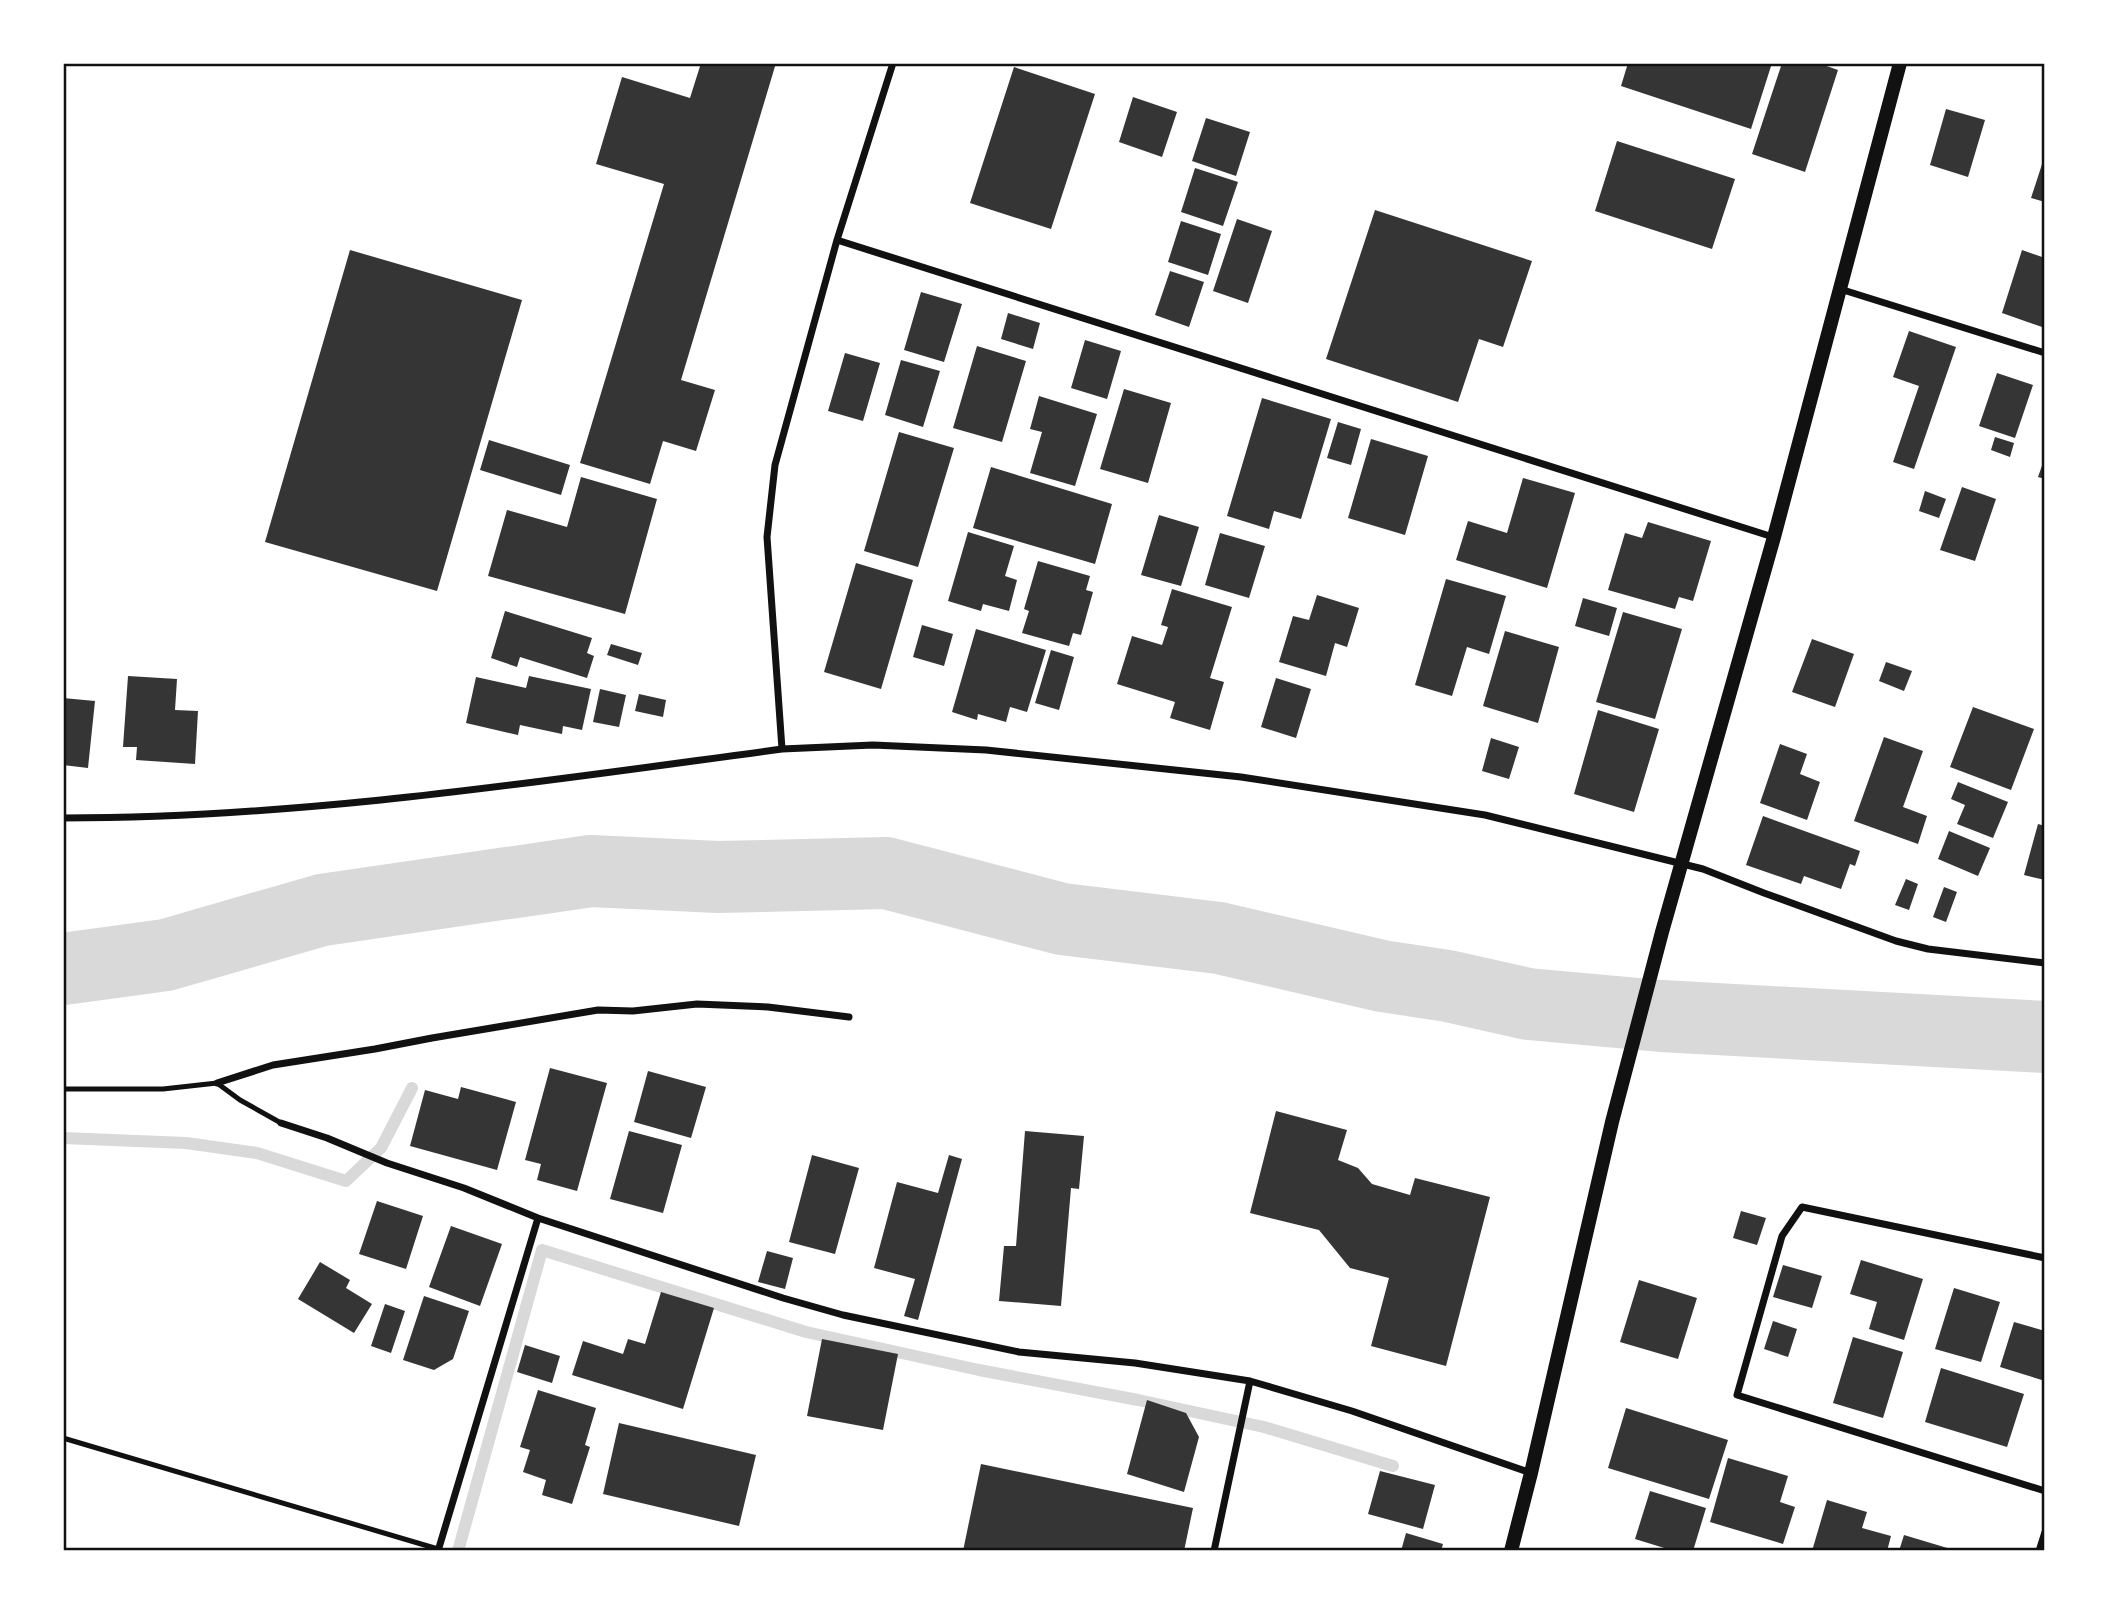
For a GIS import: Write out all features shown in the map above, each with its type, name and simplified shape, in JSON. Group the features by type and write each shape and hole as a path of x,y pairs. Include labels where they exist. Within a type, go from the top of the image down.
{"main road":[{"path":"1511,1551 1612,1122 1662,932 1774,537 1900,63"}],"street":[{"path":"782,749 767,537 775,465 837,240 893,63"},
{"path":"837,240 1774,537"},
{"path":"1840,289 2045,354"},
{"path":"63,818 145,818 309,807 466,791 782,749 873,745 986,750 1241,778 1485,815 1703,869 1896,941 1940,951 2045,963"},
{"path":"217,1083 274,1065 597,1010 633,1011 697,1004 768,1007 849,1017"},
{"path":"281,1123 327,1138 387,1163 464,1188 538,1218 843,1315 1019,1352 1135,1363 1250,1381 1352,1411 1531,1474"},
{"path":"2045,1258 1802,1207 1782,1236 1737,1395 2045,1491"},
{"path":"438,1550 538,1218"},
{"path":"1214,1551 1250,1381"},
{"path":"2039,1551 2045,1532"}],"lane":[{"path":"63,1089 163,1089 217,1083 240,1100 281,1123"},
{"path":"63,1438 438,1550"}],"building":[{"path":"701,63 776,63 681,380 715,390 696,451 663,441 650,484 580,463 664,184 596,164 622,77 690,98"},
{"path":"1628,63 1772,63 1751,129 1621,86"},
{"path":"1782,63 1818,63 1838,70 1805,172 1752,154"},
{"path":"1014,67 1095,94 1051,229 970,203"},
{"path":"1133,97 1177,112 1162,157 1119,142"},
{"path":"1946,109 1985,120 1968,177 1930,165"},
{"path":"1206,118 1250,132 1236,176 1192,161"},
{"path":"1617,141 1735,179 1712,249 1595,211"},
{"path":"2045,155 2045,202 2031,198"},
{"path":"1195,168 1238,182 1223,226 1181,212"},
{"path":"1375,210 1532,261 1503,347 1479,339 1458,402 1326,359"},
{"path":"1237,219 1272,231 1248,303 1213,291"},
{"path":"1181,221 1221,234 1208,275 1168,262"},
{"path":"350,250 522,300 437,591 265,542"},
{"path":"2022,250 2045,258 2045,328 2002,313"},
{"path":"1170,271 1204,282 1189,327 1155,315"},
{"path":"921,292 962,304 944,362 904,350"},
{"path":"1008,313 1040,323 1033,349 1001,339"},
{"path":"1909,331 1956,347 1914,469 1893,462 1919,386 1893,377"},
{"path":"1085,340 1121,351 1107,399 1071,388"},
{"path":"977,346 1026,361 1002,442 953,428"},
{"path":"845,353 880,363 863,421 828,411"},
{"path":"901,360 940,371 923,427 885,415"},
{"path":"1997,373 2033,385 2015,438 1979,426"},
{"path":"1124,389 1171,403 1148,483 1100,469"},
{"path":"1039,396 1097,414 1075,486 1030,473 1042,432 1030,429"},
{"path":"1262,398 1331,419 1301,519 1274,511 1269,529 1227,516"},
{"path":"1338,422 1361,429 1351,465 1327,458"},
{"path":"899,432 954,448 918,567 864,551"},
{"path":"1995,437 2014,443 2010,457 1991,450"},
{"path":"1371,439 1428,456 1405,535 1348,518"},
{"path":"489,440 570,465 561,495 480,470"},
{"path":"2045,457 2045,479 2038,477"},
{"path":"991,467 1112,504 1095,564 973,528"},
{"path":"581,477 657,499 625,614 488,576 507,510 567,527"},
{"path":"1523,478 1575,493 1547,588 1456,560 1468,521 1507,533"},
{"path":"1962,487 1996,499 1975,561 1940,550"},
{"path":"1925,491 1946,499 1939,518 1919,511"},
{"path":"1159,515 1199,527 1181,586 1141,575"},
{"path":"1648,522 1711,541 1693,601 1679,597 1675,609 1608,590 1625,533 1642,538"},
{"path":"968,532 1014,546 1005,576 1017,580 1009,611 983,604 981,611 948,601"},
{"path":"1220,533 1265,546 1249,598 1205,585"},
{"path":"1038,561 1090,576 1086,590 1093,592 1081,635 1073,633 1069,646 1022,633 1029,611 1024,609"},
{"path":"856,563 913,580 881,689 824,672"},
{"path":"1446,579 1506,596 1489,654 1467,647 1452,696 1415,685"},
{"path":"1172,589 1232,607 1210,678 1224,682 1210,730 1170,718 1175,702 1117,684 1132,636 1162,645 1168,627 1161,625"},
{"path":"1317,595 1359,608 1347,647 1335,643 1326,676 1279,662 1293,616 1309,620"},
{"path":"1583,598 1617,608 1609,636 1575,626"},
{"path":"505,611 592,638 587,653 594,656 587,678 520,657 517,667 491,658"},
{"path":"1623,612 1682,629 1655,719 1596,702"},
{"path":"922,625 953,634 944,666 913,657"},
{"path":"976,629 1046,650 1027,712 1010,707 1006,722 978,714 977,720 952,712"},
{"path":"1505,631 1559,647 1538,723 1483,706"},
{"path":"1812,639 1854,654 1835,707 1792,692"},
{"path":"611,644 642,653 638,665 607,655"},
{"path":"1051,650 1074,657 1059,710 1035,703"},
{"path":"1886,662 1912,671 1904,691 1879,681"},
{"path":"128,676 177,679 175,710 198,711 195,764 136,760 137,747 123,747"},
{"path":"529,676 591,689 582,730 563,726 562,734 520,725 518,735 466,723 476,677 526,688"},
{"path":"1276,678 1311,689 1296,738 1261,727"},
{"path":"600,689 626,695 619,727 593,722"},
{"path":"639,694 666,700 663,717 635,711"},
{"path":"63,698 95,701 88,768 63,765"},
{"path":"1973,707 2034,729 2011,790 1950,767"},
{"path":"1598,710 1659,729 1634,812 1574,794"},
{"path":"1884,737 1923,751 1903,807 1927,816 1918,844 1854,821"},
{"path":"1491,738 1519,747 1509,779 1482,771"},
{"path":"1780,744 1807,754 1800,774 1820,782 1807,820 1760,803"},
{"path":"1958,782 2008,802 1993,838 1957,824 1965,805 1951,799"},
{"path":"1763,816 1860,851 1855,866 1850,864 1841,889 1804,876 1801,884 1746,865"},
{"path":"2038,824 2045,826 2045,880 2024,875"},
{"path":"1949,831 1990,848 1978,876 1938,859"},
{"path":"1906,879 1918,884 1909,910 1895,905"},
{"path":"1944,887 1957,892 1946,922 1933,917"},
{"path":"550,1068 607,1083 577,1191 537,1180 541,1164 525,1160"},
{"path":"648,1071 706,1087 691,1138 634,1122"},
{"path":"461,1087 516,1102 497,1170 410,1146 425,1090 458,1099"},
{"path":"1276,1111 1347,1130 1338,1160 1358,1168 1372,1184 1410,1195 1415,1178 1490,1197 1446,1366 1371,1346 1389,1278 1350,1268 1319,1230 1250,1213"},
{"path":"629,1131 682,1145 663,1213 610,1199"},
{"path":"1025,1131 1084,1136 1079,1189 1071,1188 1061,1306 999,1301 1004,1246 1016,1246"},
{"path":"812,1155 859,1168 835,1254 789,1242"},
{"path":"949,1155 962,1159 918,1320 904,1316 915,1279 874,1268 897,1182 938,1193"},
{"path":"377,1201 423,1216 406,1269 359,1254"},
{"path":"1741,1211 1766,1218 1757,1245 1733,1238"},
{"path":"451,1226 502,1244 480,1306 429,1287"},
{"path":"767,1251 793,1258 785,1289 758,1282"},
{"path":"1861,1260 1923,1279 1904,1340 1869,1329 1877,1302 1850,1294"},
{"path":"320,1262 350,1280 346,1288 372,1304 354,1333 298,1299"},
{"path":"1783,1265 1822,1276 1812,1308 1773,1297"},
{"path":"1639,1280 1697,1298 1678,1359 1620,1342"},
{"path":"1954,1288 2000,1302 1981,1362 1935,1349"},
{"path":"661,1292 714,1308 683,1409 572,1375 583,1341 623,1354 628,1339 645,1344"},
{"path":"424,1296 469,1311 453,1359 434,1370 403,1360"},
{"path":"385,1304 405,1311 391,1353 371,1346"},
{"path":"1773,1321 1797,1329 1788,1357 1764,1349"},
{"path":"2014,1322 2045,1331 2045,1381 2000,1367"},
{"path":"1853,1337 1903,1352 1883,1418 1833,1403"},
{"path":"822,1339 898,1354 883,1430 807,1416"},
{"path":"525,1345 560,1356 552,1383 517,1372"},
{"path":"1941,1368 2024,1394 2007,1447 1925,1422"},
{"path":"538,1390 596,1408 585,1445 590,1447 572,1504 542,1495 546,1480 523,1472 530,1450 520,1447"},
{"path":"1147,1400 1186,1413 1199,1437 1184,1492 1127,1474"},
{"path":"1626,1408 1728,1440 1709,1499 1608,1468"},
{"path":"619,1423 756,1455 739,1526 603,1494"},
{"path":"1728,1458 1788,1476 1780,1502 1795,1507 1783,1544 1710,1522"},
{"path":"981,1464 1193,1508 1184,1551 963,1551"},
{"path":"1380,1471 1435,1485 1423,1529 1368,1514"},
{"path":"1650,1491 1706,1508 1693,1551 1674,1551 1635,1539"},
{"path":"1827,1500 1867,1512 1862,1528 1891,1536 1887,1551 1812,1551"},
{"path":"1406,1533 1443,1544 1441,1551 1401,1551"},
{"path":"1904,1535 1954,1550 1954,1551 1899,1551"}],"waterway":[{"path":"63,969 166,955 322,910 591,871 718,877 886,873 1062,919 1219,938 1382,976 1448,986 1528,1004 1661,1016 2045,1037"},
{"path":"63,1138 186,1143 257,1153 346,1181 381,1148 412,1088"},
{"path":"458,1551 542,1250 806,1332 1264,1427 1393,1466"}]}
